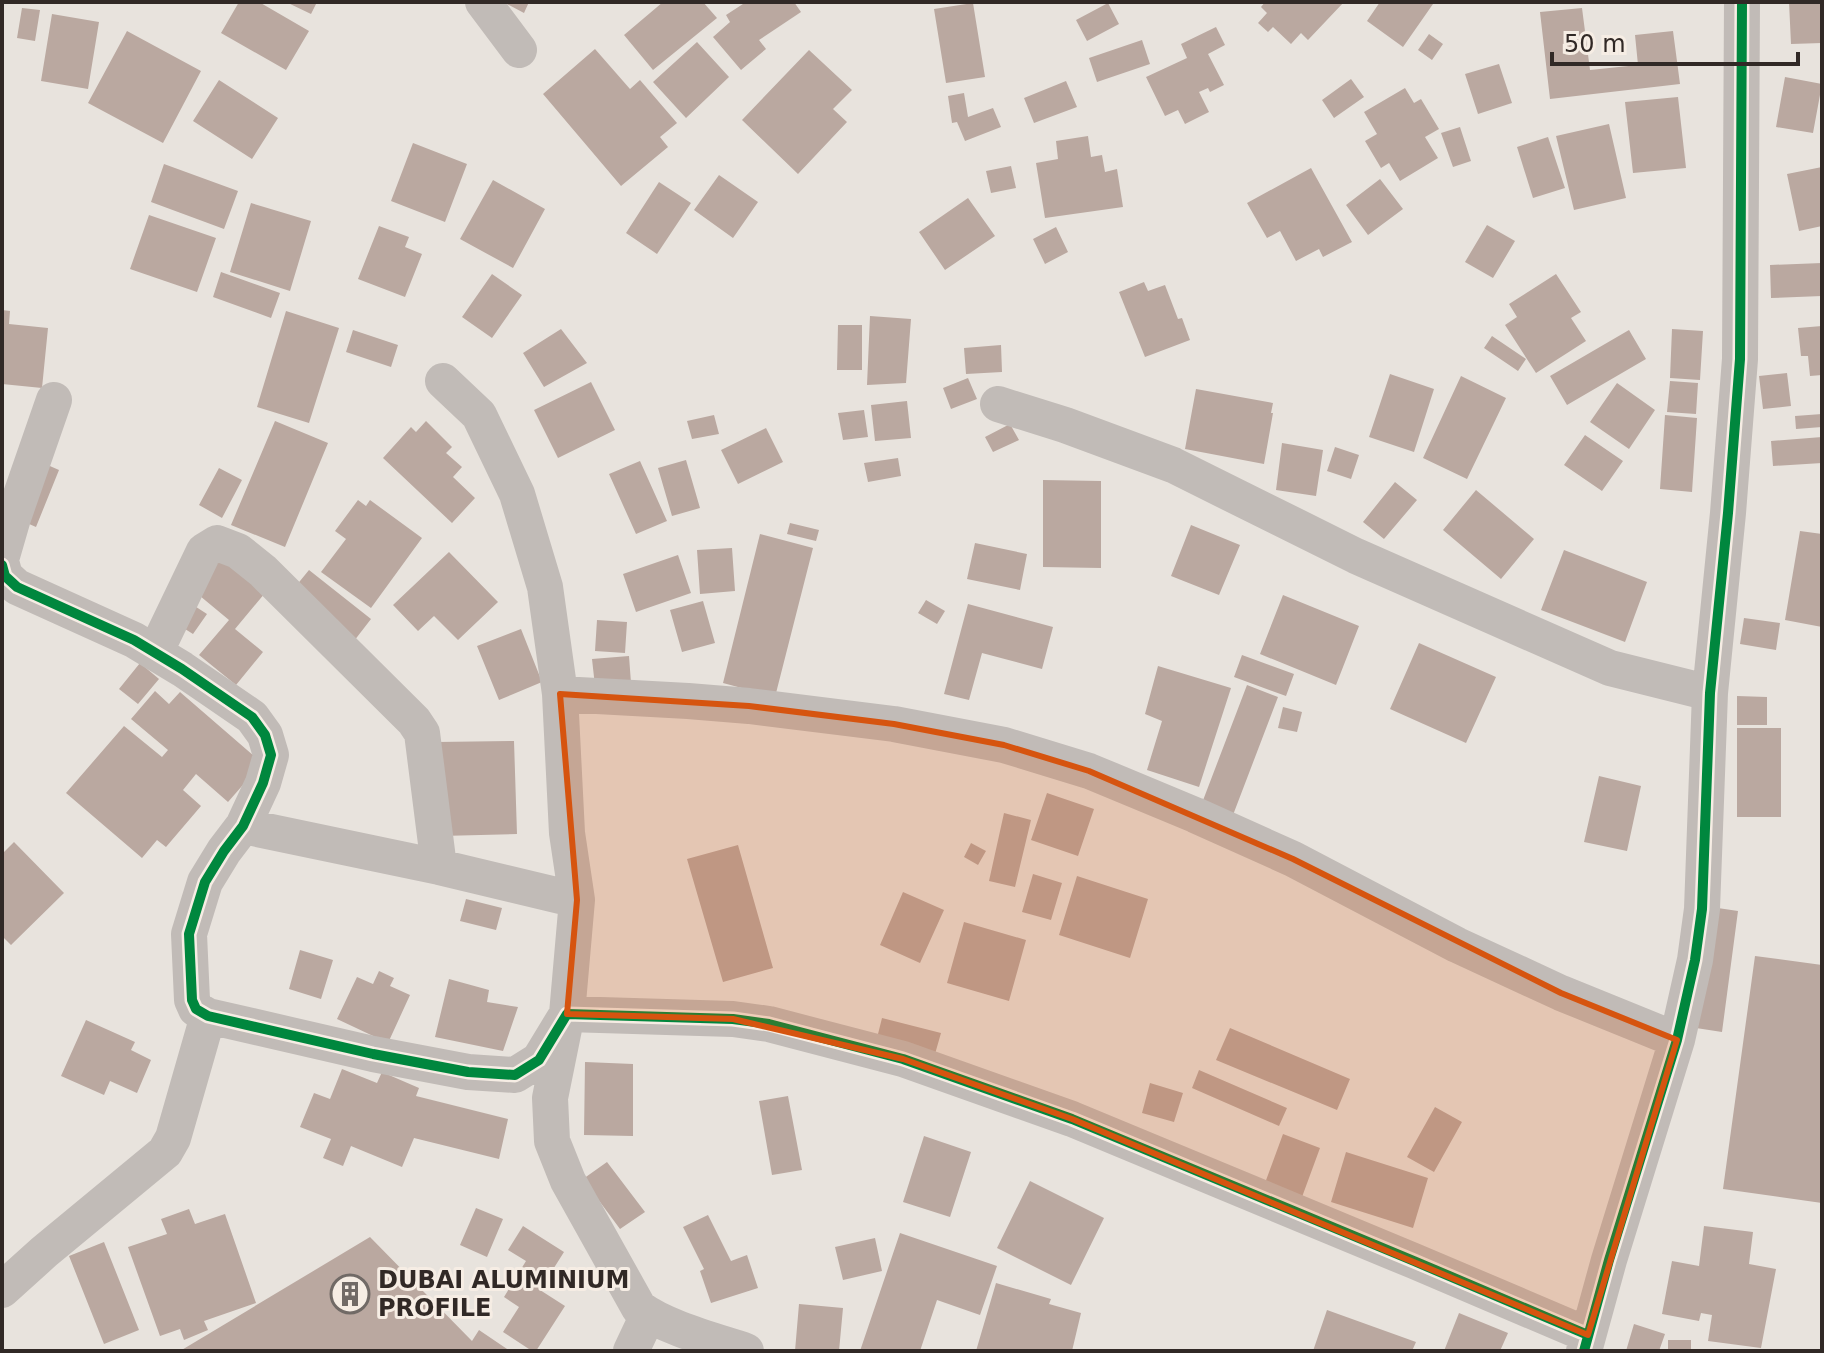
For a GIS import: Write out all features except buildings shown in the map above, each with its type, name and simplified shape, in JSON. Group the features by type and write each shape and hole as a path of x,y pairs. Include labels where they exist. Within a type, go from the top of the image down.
{"street":[{"path":"483,2 519,50"},
{"path":"567,1014 733,1019 769,1024 903,1059 1072,1119 1400,1255 1586,1343 1677,1040 1695,960 1702,909 1710,693 1740,359 1742,2"},
{"path":"443,381 479,415 517,494 545,587 560,694 567,833 577,900 567,1014 550,1098 552,1141 576,1194 639,1308 648,1315 697,1335 746,1351"},
{"path":"2,556 54,400"},
{"path":"998,404 1173,465 1356,556 1610,668 1710,693"},
{"path":"155,653 204,551 217,543 238,551 263,571 414,721 422,733 439,867"},
{"path":"2,565 5,576 17,587 134,640 182,669 252,717 265,735 271,755 263,783 243,826 205,882 189,934 192,1000 196,1009 208,1016 386,1057 468,1072 515,1075 539,1060 567,1014"},
{"path":"560,694 734,705 894,724 1004,745 1089,771 1293,859 1457,945 1561,993 1677,1040"},
{"path":"243,826 577,900"},
{"path":"2,1290 165,1152 173,1138 208,1016"},
{"path":"631,1351 648,1315"}],"highlighted area":[{"path":"560,694 749,706 894,724 1004,745 1089,771 1293,859 1561,993 1677,1040 1588,1335 1072,1119 903,1059 733,1019 567,1014 577,900"}],"cycle path":[{"path":"1584,1351 1677,1040 1695,960 1702,909 1710,693 1740,359 1742,2"},
{"path":"2,565 5,576 17,587 134,640 182,669 252,717 265,735 271,755 263,783 243,826 205,882 189,934 192,1000 196,1009 208,1016 373,1054 468,1072 515,1075 539,1060 567,1014 733,1019 769,1024 903,1059 1072,1119 1588,1335"}],"place":[{"name":"DUBAI ALUMINIUM PROFILE","path":"350,1294"}]}
